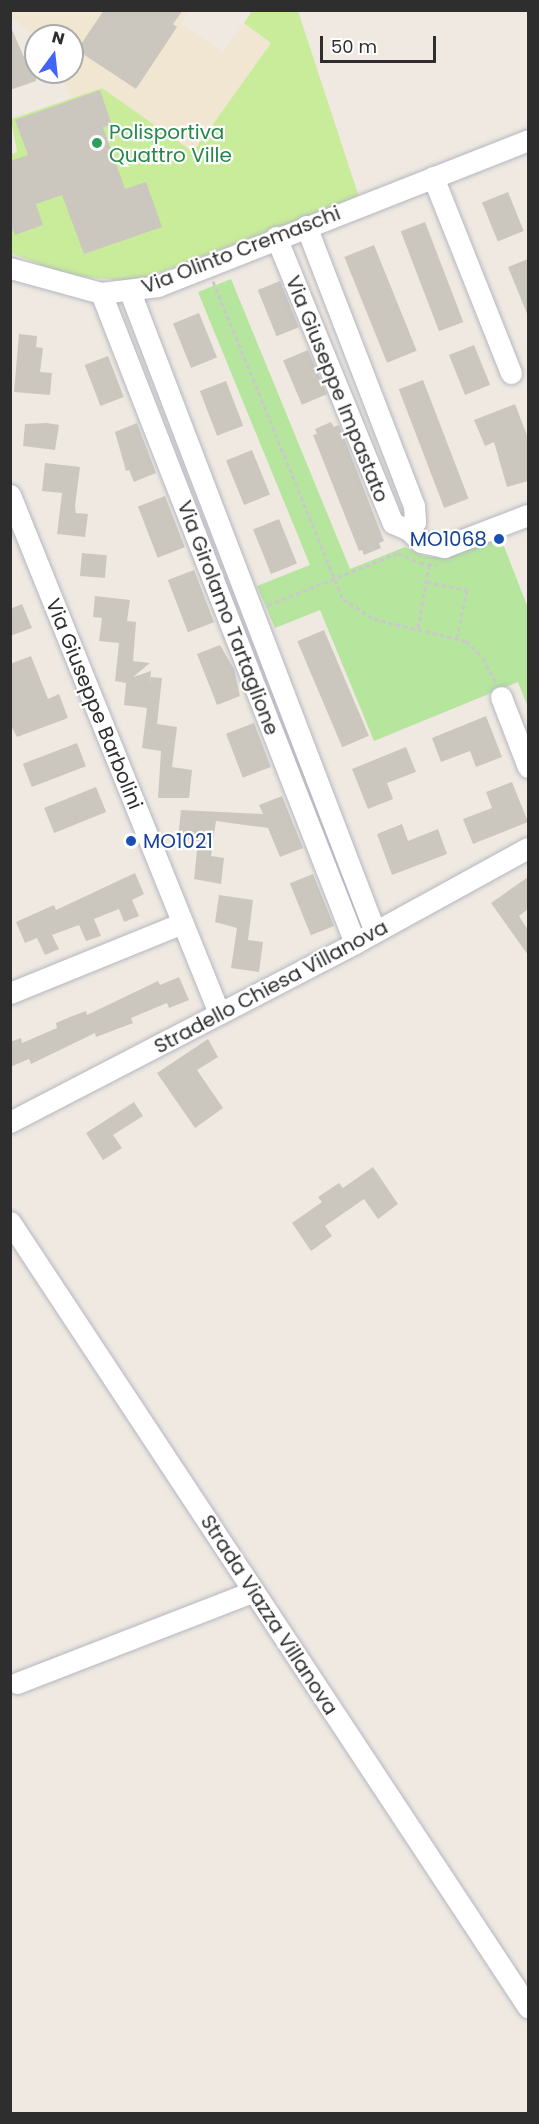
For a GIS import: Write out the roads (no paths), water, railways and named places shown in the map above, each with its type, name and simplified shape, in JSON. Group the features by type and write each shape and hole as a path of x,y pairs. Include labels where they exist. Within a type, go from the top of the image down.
{"street":[{"name":"Via Olinto Cremaschi","path":"10,268 101,293 130,292 206,266 528,140"},
{"path":"433,177 512,373"},
{"name":"Via Giuseppe Impastato","path":"306,226 414,506 415,522 409,530"},
{"name":"Via Giuseppe Impastato","path":"276,237 390,518 409,530 421,542 444,547 528,515"},
{"name":"Via Girolamo Tartaglione","path":"130,292 375,932"},
{"name":"Via Girolamo Tartaglione","path":"101,293 355,943"},
{"name":"Via Giuseppe Barbolini","path":"10,495 219,1013"},
{"path":"501,697 528,767"},
{"name":"Stradello Chiesa Villanova","path":"10,1122 355,943 528,848"},
{"path":"10,993 182,923"},
{"name":"Strada Viazza Villanova","path":"10,1222 528,2007"},
{"path":"17,1683 254,1591"}],"place":[{"name":"Polisportiva Quattro Ville","path":"97,143"},
{"name":"MO1068","path":"499,539"},
{"name":"MO1021","path":"131,841"}]}
